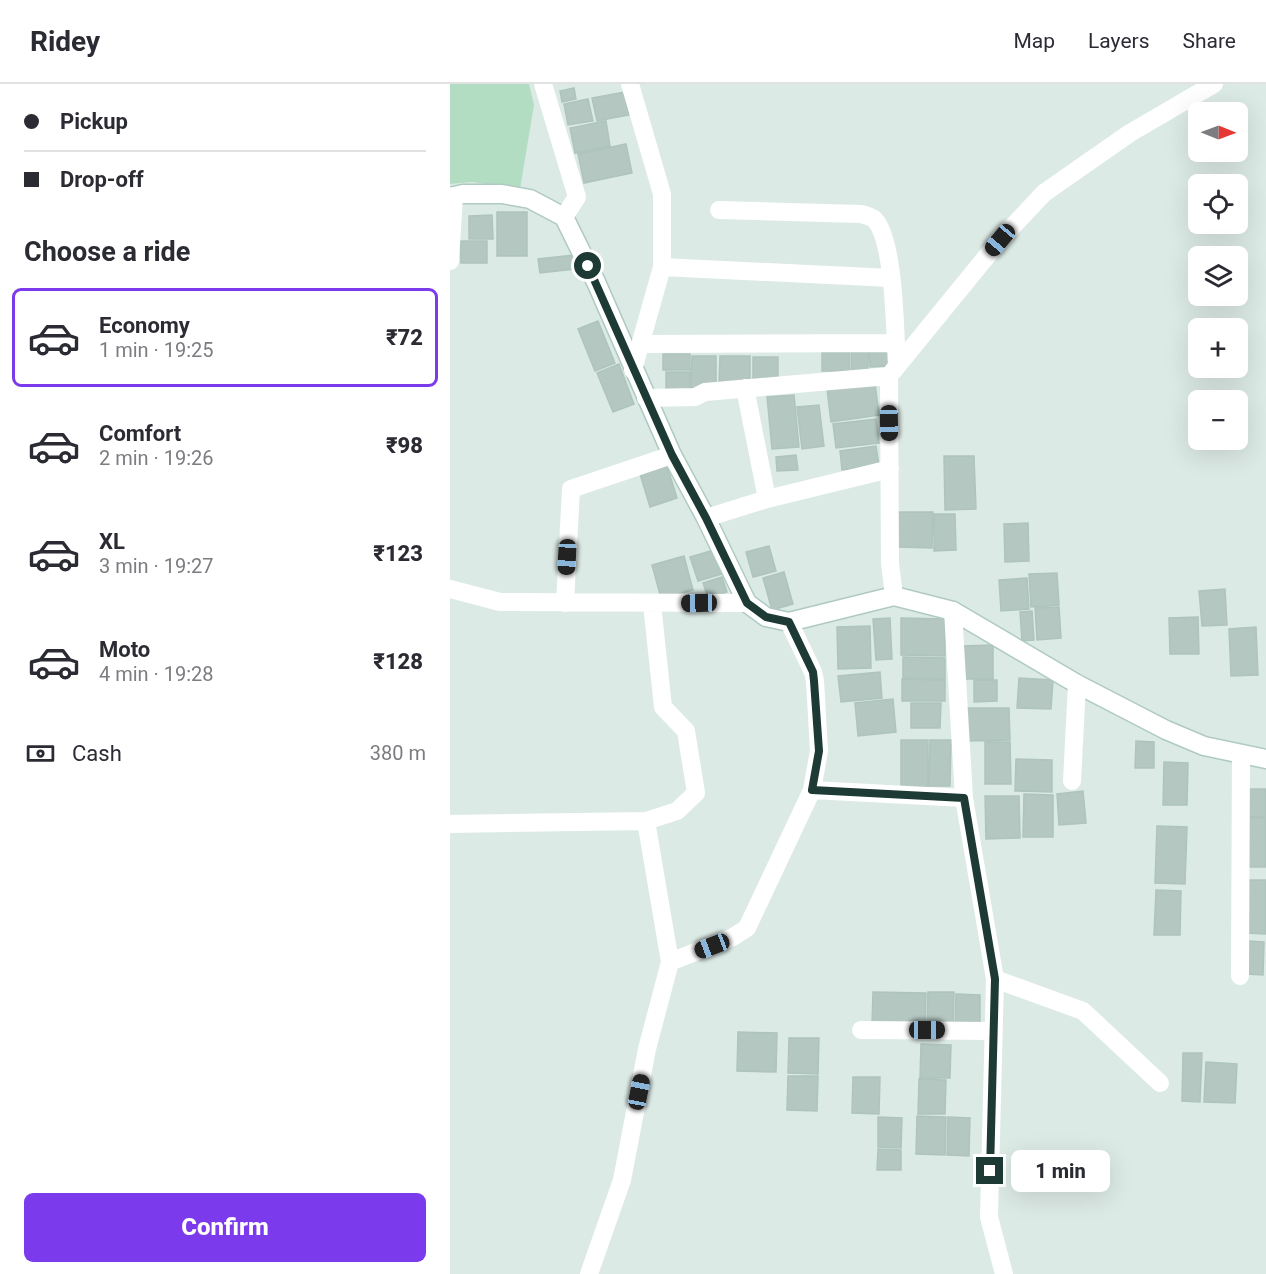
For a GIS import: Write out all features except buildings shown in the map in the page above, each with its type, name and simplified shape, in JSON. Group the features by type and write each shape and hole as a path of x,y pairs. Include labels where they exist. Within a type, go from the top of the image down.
{"street":[{"path":"543,84 577,197 564,217"},
{"path":"630,84 662,194 662,267 633,370"},
{"path":"646,398 695,397 705,392 893,371 1000,240 1044,193 1130,133 1214,84"},
{"path":"450,261 452,196 502,194 530,199 564,217 596,282 672,455 706,518 747,603 766,617 789,622 894,596 953,611 1077,684 1166,730 1204,747 1266,759"},
{"path":"718,210 861,214 873,219 882,232 891,278 896,343 890,469 890,563 894,596"},
{"path":"662,267 891,278"},
{"path":"642,344 896,343"},
{"path":"745,388 766,499"},
{"path":"565,603 571,489 672,455"},
{"path":"706,518 766,499 890,469"},
{"path":"451,586 500,602 747,603"},
{"path":"450,824 646,820 677,811 696,793 686,731 663,707 652,603"},
{"path":"953,611 964,798 995,979 989,1217 1004,1274"},
{"path":"670,962 733,938 747,928 759,908 812,790 819,751 813,672 789,622"},
{"path":"1072,781 1077,684"},
{"path":"1240,976 1241,754"},
{"path":"812,790 964,798"},
{"path":"589,1274 622,1180 647,1049 670,962 646,820"},
{"path":"995,979 1083,1011 1160,1083"},
{"path":"861,1030 993,1031"}],"green space":[{"path":"450,84 529,84 534,105 520,189 472,182 450,184"}],"route":[{"path":"588,266 672,455 706,518 747,603 766,617 789,622 813,672 819,751 812,790 964,798 995,979 990,1171"}]}
